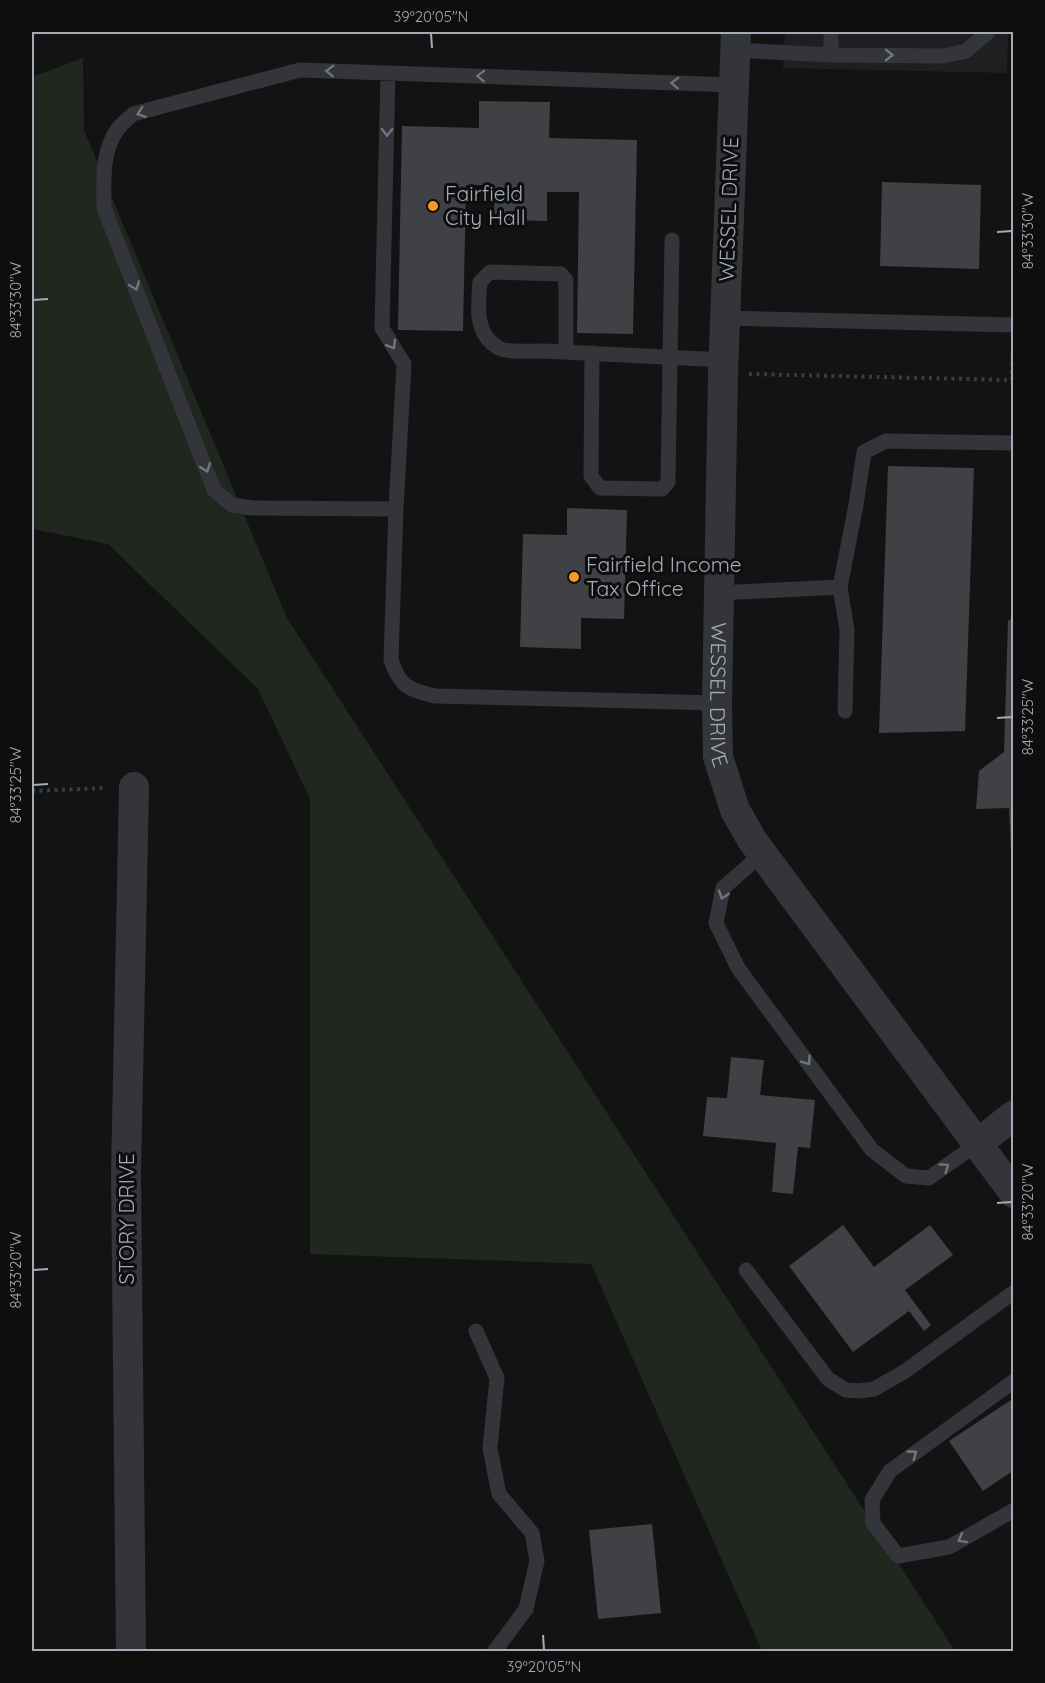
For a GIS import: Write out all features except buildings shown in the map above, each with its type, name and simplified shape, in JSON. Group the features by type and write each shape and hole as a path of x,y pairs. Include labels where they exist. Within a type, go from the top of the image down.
{"street":[{"name":"WESSEL DRIVE","path":"735,41 725,318 717,703 718,757 735,810 762,854 1014,1193"},
{"name":"STORY DRIVE","path":"131,1652 126,1174 134,787"},
{"path":"977,1144 1014,1115"}],"lane":[{"path":"831,32 831,55"},
{"path":"735,41 831,55 944,56 966,51 988,32"},
{"path":"396,509 252,508 232,505 214,490 105,208 104,177 107,150 117,130 134,114 300,70 734,85"},
{"path":"388,73 382,328 404,364 391,660 397,678 413,690 435,696 717,703"},
{"path":"592,353 591,476 600,488 662,489 668,482 672,240"},
{"path":"566,352 566,280 561,274 490,272 480,282 478,316 485,336 500,349 671,357 724,367"},
{"path":"725,318 1014,325"},
{"path":"845,711 847,630 840,587 864,452 886,441 1014,443"},
{"path":"720,593 840,587"},
{"path":"762,854 723,888 716,923 738,968 872,1150 906,1176 929,1178 977,1144"},
{"path":"746,1270 828,1379 846,1390 874,1389 904,1372 1014,1292"},
{"path":"476,1331 497,1378 490,1448 499,1494 532,1533 537,1561 526,1609 494,1652"},
{"path":"1014,1381 890,1471 873,1500 873,1523 898,1556 949,1547 1014,1510"}],"path":[{"path":"724,367 1012,380 1013,341"},
{"path":"32,791 134,787"}],"shaded area":[{"path":"785,32 1008,32 1007,73 783,68"},
{"path":"83,58 84,130 287,618 955,1651 762,1651 591,1264 310,1254 310,799 258,689 108,544 32,529 32,77"}],"place":[{"name":"Fairfield City Hall","path":"433,206"},
{"name":"Fairfield Income Tax Office","path":"574,577"}]}
